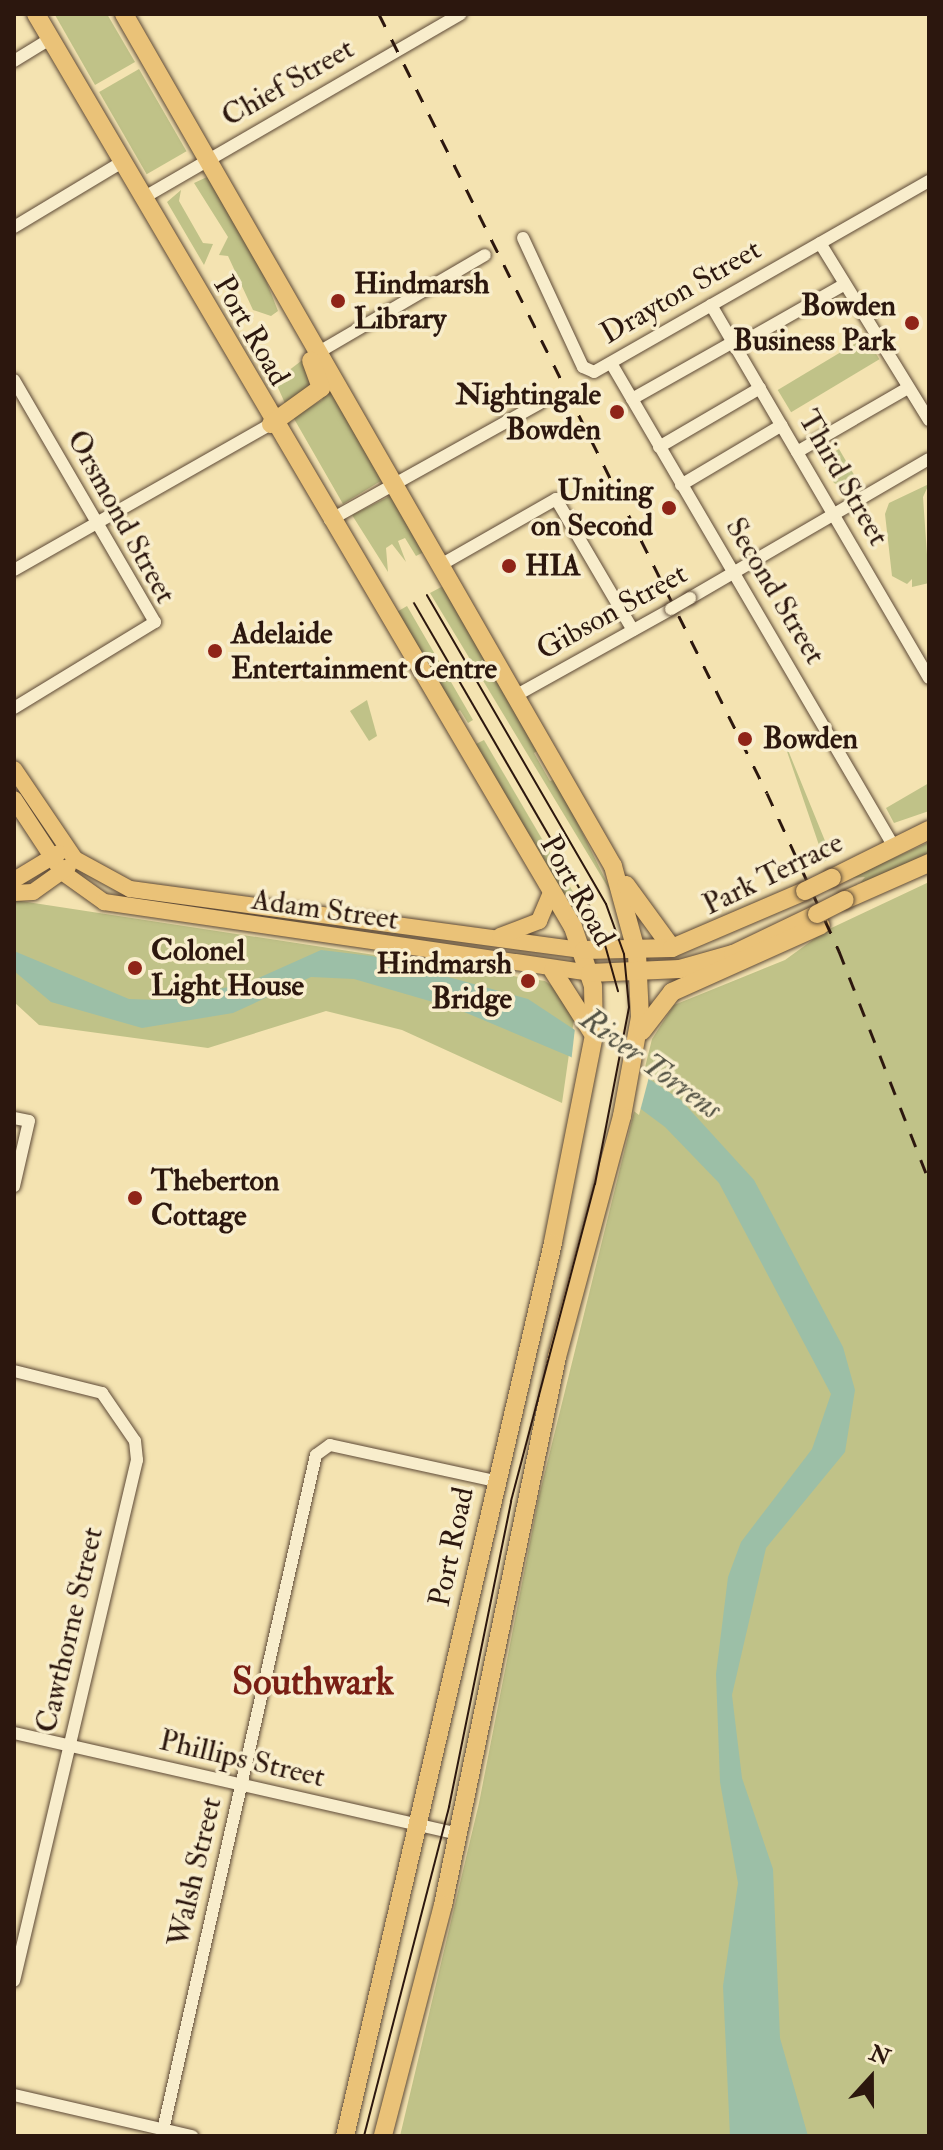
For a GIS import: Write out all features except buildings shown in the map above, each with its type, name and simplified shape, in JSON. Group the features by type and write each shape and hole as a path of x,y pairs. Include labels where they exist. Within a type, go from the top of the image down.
{"highway":[{"name":"Port Road","path":"36,14 271,424 584,950 590,973 594,1035 583,1094 419,1826 345,2136"},
{"name":"Port Road","path":"124,14 444,563 515,696 613,866 637,954 636,1049 622,1116 557,1357 458,1834 383,2136"},
{"path":"271,424 321,388 302,342 301,320"},
{"name":"Park Terrace","path":"584,950 637,954 672,948 805,891 929,830"},
{"name":"Park Terrace","path":"590,973 639,975 733,954 819,920 929,863"},
{"path":"613,866 672,948"},
{"path":"847,906 929,874"},
{"path":"636,1049 651,1012 672,992 819,920"},
{"path":"553,971 594,1035"}],"main road":[{"path":"14,769 70,853 33,892 14,893"},
{"path":"14,799 57,866"},
{"name":"Adam Street","path":"70,853 130,889 584,950"},
{"path":"14,880 57,866"},
{"name":"Adam Street","path":"57,866 104,902 553,971 590,973"},
{"path":"495,938 539,921 551,893"}],"street":[{"name":"Chief Street","path":"143,198 459,14"},
{"path":"14,61 50,39"},
{"path":"14,227 122,162"},
{"name":"Drayton Street","path":"523,238 583,367 594,372 820,243 927,187"},
{"path":"820,243 906,389 929,420"},
{"path":"319,352 485,255"},
{"path":"632,399 845,284"},
{"name":"Third Street","path":"711,305 929,678"},
{"name":"Second Street","path":"611,363 894,847"},
{"name":"Orsmond Street","path":"14,380 155,622 14,708"},
{"path":"659,447 760,388"},
{"path":"797,452 906,389"},
{"path":"915,401 929,393"},
{"path":"330,520 540,403"},
{"path":"14,570 271,424"},
{"path":"681,485 782,425"},
{"name":"Gibson Street","path":"835,517 929,459"},
{"name":"Gibson Street","path":"515,696 929,467"},
{"path":"444,563 556,499 633,630"},
{"path":"14,1118 29,1121 14,1186"},
{"name":"Cawthorne Street","path":"14,1371 102,1393 135,1441 137,1460 14,1981"},
{"name":"Walsh Street","path":"163,2130 316,1455 330,1445 495,1481"},
{"name":"Phillips Street","path":"14,1733 458,1834"},
{"path":"14,2095 192,2136"}],"shaded area":[{"path":"107,14 135,62 95,85 55,15"},
{"path":"139,69 186,151 147,174 99,92"},
{"path":"207,177 262,270 278,311 271,316 253,310 228,256 219,255 228,237 194,183"},
{"path":"181,190 179,201 203,243 213,244 204,265 167,202"},
{"path":"866,337 879,359 791,412 778,390"},
{"path":"305,358 318,383 288,410 275,381"},
{"path":"329,384 384,479 343,504 293,417 322,400"},
{"path":"839,449 860,485 851,490 834,483 821,460"},
{"path":"929,484 923,497 929,583 912,587 912,579 907,584 892,576 885,514 889,503"},
{"path":"392,495 426,551 416,556 405,538 398,541 406,562 392,544 386,548 388,572 352,515"},
{"path":"445,585 540,749 534,753 550,781 556,779 615,899 430,593"},
{"path":"407,606 473,720 468,723 460,710 454,714 395,613"},
{"path":"367,700 377,736 369,741 350,711"},
{"path":"779,728 832,858 823,862 821,851"},
{"path":"484,740 586,914 579,919 509,809 476,744"},
{"path":"929,783 929,811 894,823 886,808"},
{"path":"929,842 929,854 856,888 865,877 850,878"},
{"path":"929,882 929,2136 400,2136 479,1803 539,1496 652,1039 674,1005 785,960 825,931"},
{"path":"14,900 545,981 561,992 574,1019 562,1103 402,1030 326,1011 208,1048 39,1025 14,1002"},
{"name":"River Torrens","path":"321,950 372,956 528,999 681,1100 754,1180 843,1347 855,1390 845,1452 766,1548 732,1695 742,1778 773,1869 780,2038 808,2136 730,2136 723,1986 738,1883 720,1782 716,1674 728,1577 741,1542 812,1449 831,1394 719,1183 665,1127 571,1057 457,1009 354,979 311,977 233,1013 142,1028 51,1002 14,971 14,951 129,999 159,1000 245,984"}],"pier":[{"path":"575,1028 649,1077 639,1115 571,1063"}],"tram line":[{"path":"364,2136 449,1807 511,1501 595,1184 629,1007 624,954 606,904 427,595"},
{"path":"414,603 598,920 618,991"}],"railway":[{"path":"379,14 767,793 839,951 929,1181"}],"place":[{"name":"Hindmarsh Library","path":"338,301"},
{"name":"Bowden Business Park","path":"912,323"},
{"name":"Nightingale Bowden","path":"617,412"},
{"name":"Uniting on Second","path":"669,508"},
{"name":"HIA","path":"509,566"},
{"name":"Adelaide Entertainment Centre","path":"215,651"},
{"name":"Bowden","path":"745,739"},
{"name":"Colonel Light House","path":"135,968"},
{"name":"Hindmarsh Bridge","path":"528,981"},
{"name":"Theberton Cottage","path":"135,1198"}],"district":[{"name":"Southwark","path":"313,1683"}]}
